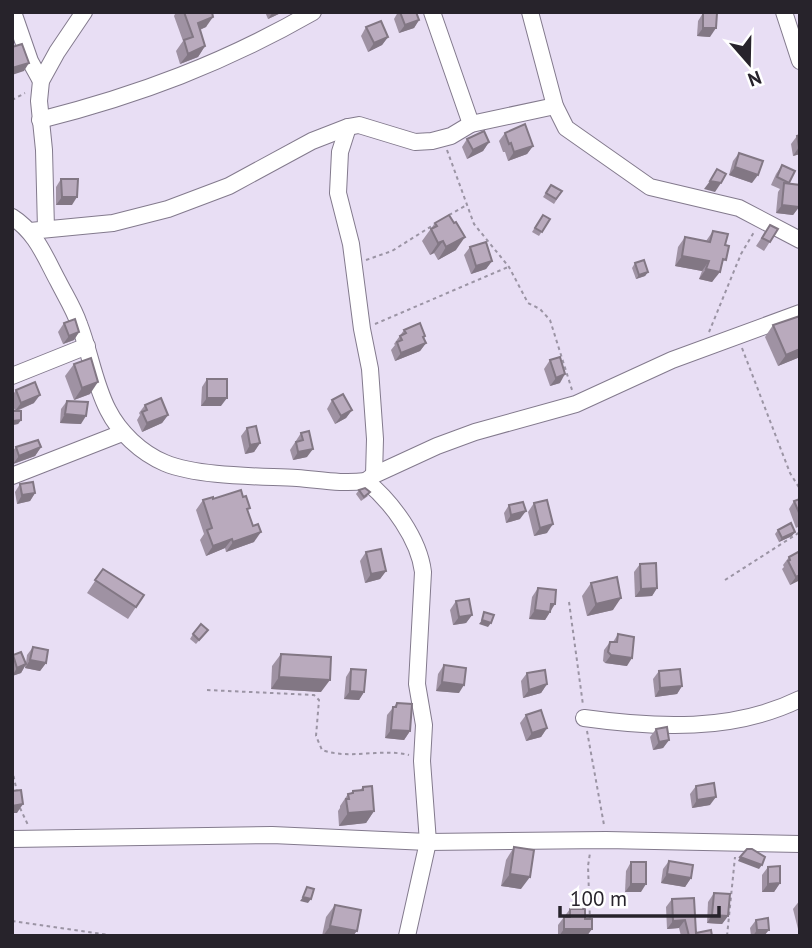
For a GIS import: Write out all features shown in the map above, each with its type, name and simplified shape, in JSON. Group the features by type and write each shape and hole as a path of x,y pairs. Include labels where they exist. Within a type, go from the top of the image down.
{"street":[{"path":"13,12 37,76 44,149 38,230 87,346 108,410 122,433 164,463 247,477 306,479 342,484 370,478 437,446 475,432 576,404 655,367 800,313"},
{"path":"37,76 84,12"},
{"path":"40,120 103,104 181,77 267,38 313,12"},
{"path":"432,12 471,124"},
{"path":"530,12 555,106 566,128 650,187 739,208 800,240"},
{"path":"784,12 800,61"},
{"path":"12,217 38,230 113,223 168,209 229,186 312,141 348,127 359,125 415,142 451,136 471,124 555,106"},
{"path":"348,127 340,152 338,192 347,226 371,380 370,478 407,529 422,560 423,572 417,684 424,725 422,761 428,842 407,936"},
{"path":"12,376 87,346"},
{"path":"12,476 122,433"},
{"path":"584,718 643,724 730,722 775,711 800,699"},
{"path":"12,839 272,835 428,842 800,844"}],"path":[{"path":"12,100 26,92 37,76"},
{"path":"451,136 447,155 474,223 509,267 528,303 540,309 550,320 576,404"},
{"path":"448,216 466,205"},
{"path":"700,350 741,254 761,219"},
{"path":"352,264 392,251 441,220"},
{"path":"362,329 509,267"},
{"path":"738,336 790,473 800,489"},
{"path":"725,580 800,532"},
{"path":"207,690 314,695 318,701 316,736 322,750 338,754 404,753 422,761"},
{"path":"12,769 17,795"},
{"path":"20,808 34,839"},
{"path":"590,928 588,866 592,841"},
{"path":"727,936 737,842"},
{"path":"12,921 116,936"}],"building":[{"path":"184,12 212,12 213,17 198,23 205,46 188,54 184,40 193,37"},
{"path":"400,12 416,12 419,20 405,25"},
{"path":"703,13 717,13 716,28 703,28"},
{"path":"381,21 388,37 374,43 366,27"},
{"path":"22,44 29,63 12,68 12,47"},
{"path":"525,124 533,146 514,152 505,133"},
{"path":"484,131 489,142 473,150 467,139"},
{"path":"739,153 763,161 758,175 735,167"},
{"path":"782,165 795,171 789,183 777,177"},
{"path":"717,169 726,174 721,183 710,181"},
{"path":"61,179 78,179 77,197 62,197"},
{"path":"784,183 800,185 799,207 782,205"},
{"path":"551,185 562,191 556,199 546,193"},
{"path":"449,215 465,237 446,247 443,241 438,243 431,229 437,226 435,223"},
{"path":"543,215 550,219 542,232 535,228"},
{"path":"770,225 778,229 770,242 762,238"},
{"path":"713,231 728,234 725,245 729,246 720,272 706,269 709,261 682,256 685,237 710,242"},
{"path":"486,242 492,261 476,266 470,247"},
{"path":"644,260 648,272 639,275 635,263"},
{"path":"800,316 800,349 786,355 773,325"},
{"path":"75,319 79,332 69,336 64,323"},
{"path":"420,323 426,343 401,353 397,342 402,340 400,336 406,333 404,330"},
{"path":"560,357 565,374 556,378 550,360"},
{"path":"91,358 98,382 82,388 74,364"},
{"path":"207,379 227,379 227,398 207,398"},
{"path":"35,382 40,395 21,403 16,390"},
{"path":"343,394 352,410 341,416 332,400"},
{"path":"161,398 168,415 147,423 142,412 147,410 145,405"},
{"path":"67,401 88,402 86,416 65,414"},
{"path":"12,411 21,411 21,420 13,421"},
{"path":"256,426 260,443 250,445 247,428"},
{"path":"309,431 313,449 298,452 296,442 303,440 301,433"},
{"path":"38,440 41,447 19,456 16,447"},
{"path":"33,482 35,493 22,495 20,484"},
{"path":"365,488 370,492 364,497 359,490"},
{"path":"241,490 250,508 247,509 253,526 258,524 261,532 213,546 207,530 212,528 203,500"},
{"path":"800,499 800,515 794,501"},
{"path":"547,500 553,524 540,528 534,503"},
{"path":"523,502 526,511 511,515 509,505"},
{"path":"791,523 795,532 782,538 778,530"},
{"path":"381,549 386,571 371,574 366,552"},
{"path":"800,551 800,575 796,577 788,561 789,557"},
{"path":"656,563 657,588 641,589 640,564"},
{"path":"103,569 144,595 136,607 95,580"},
{"path":"617,577 621,598 596,604 591,583"},
{"path":"538,588 556,590 555,604 551,604 550,612 535,610"},
{"path":"469,599 472,615 459,617 456,601"},
{"path":"484,612 494,615 491,623 482,620"},
{"path":"201,624 208,630 199,640 193,634"},
{"path":"618,634 634,637 632,658 611,655 608,652 610,642 617,642"},
{"path":"33,647 48,650 46,663 30,660"},
{"path":"21,652 26,664 17,668 13,655"},
{"path":"281,654 331,657 330,680 279,677"},
{"path":"444,665 466,668 464,685 442,682"},
{"path":"351,669 366,670 364,692 350,691"},
{"path":"680,669 682,686 660,688 659,671"},
{"path":"545,670 547,684 529,690 527,673"},
{"path":"397,703 412,704 410,731 391,730 393,707 396,707"},
{"path":"541,710 547,728 532,733 526,715"},
{"path":"667,727 669,740 659,742 656,729"},
{"path":"714,783 716,797 697,800 696,786"},
{"path":"372,786 374,811 348,813 348,794"},
{"path":"21,790 23,804 12,806 12,791"},
{"path":"514,847 534,850 530,877 510,874"},
{"path":"747,849 765,857 762,865 740,857"},
{"path":"669,861 693,865 691,878 667,874"},
{"path":"631,862 646,862 646,884 631,884"},
{"path":"780,866 780,883 768,884 768,867"},
{"path":"307,887 314,889 311,899 303,897"},
{"path":"714,893 730,894 728,916 712,915"},
{"path":"694,898 696,933 711,930 712,936 689,936 685,920 673,921 672,899"},
{"path":"335,905 361,910 357,931 330,926"},
{"path":"570,909 585,909 585,919 592,919 592,929 564,929 564,917 570,917"},
{"path":"768,918 769,930 757,930 756,920"}]}
